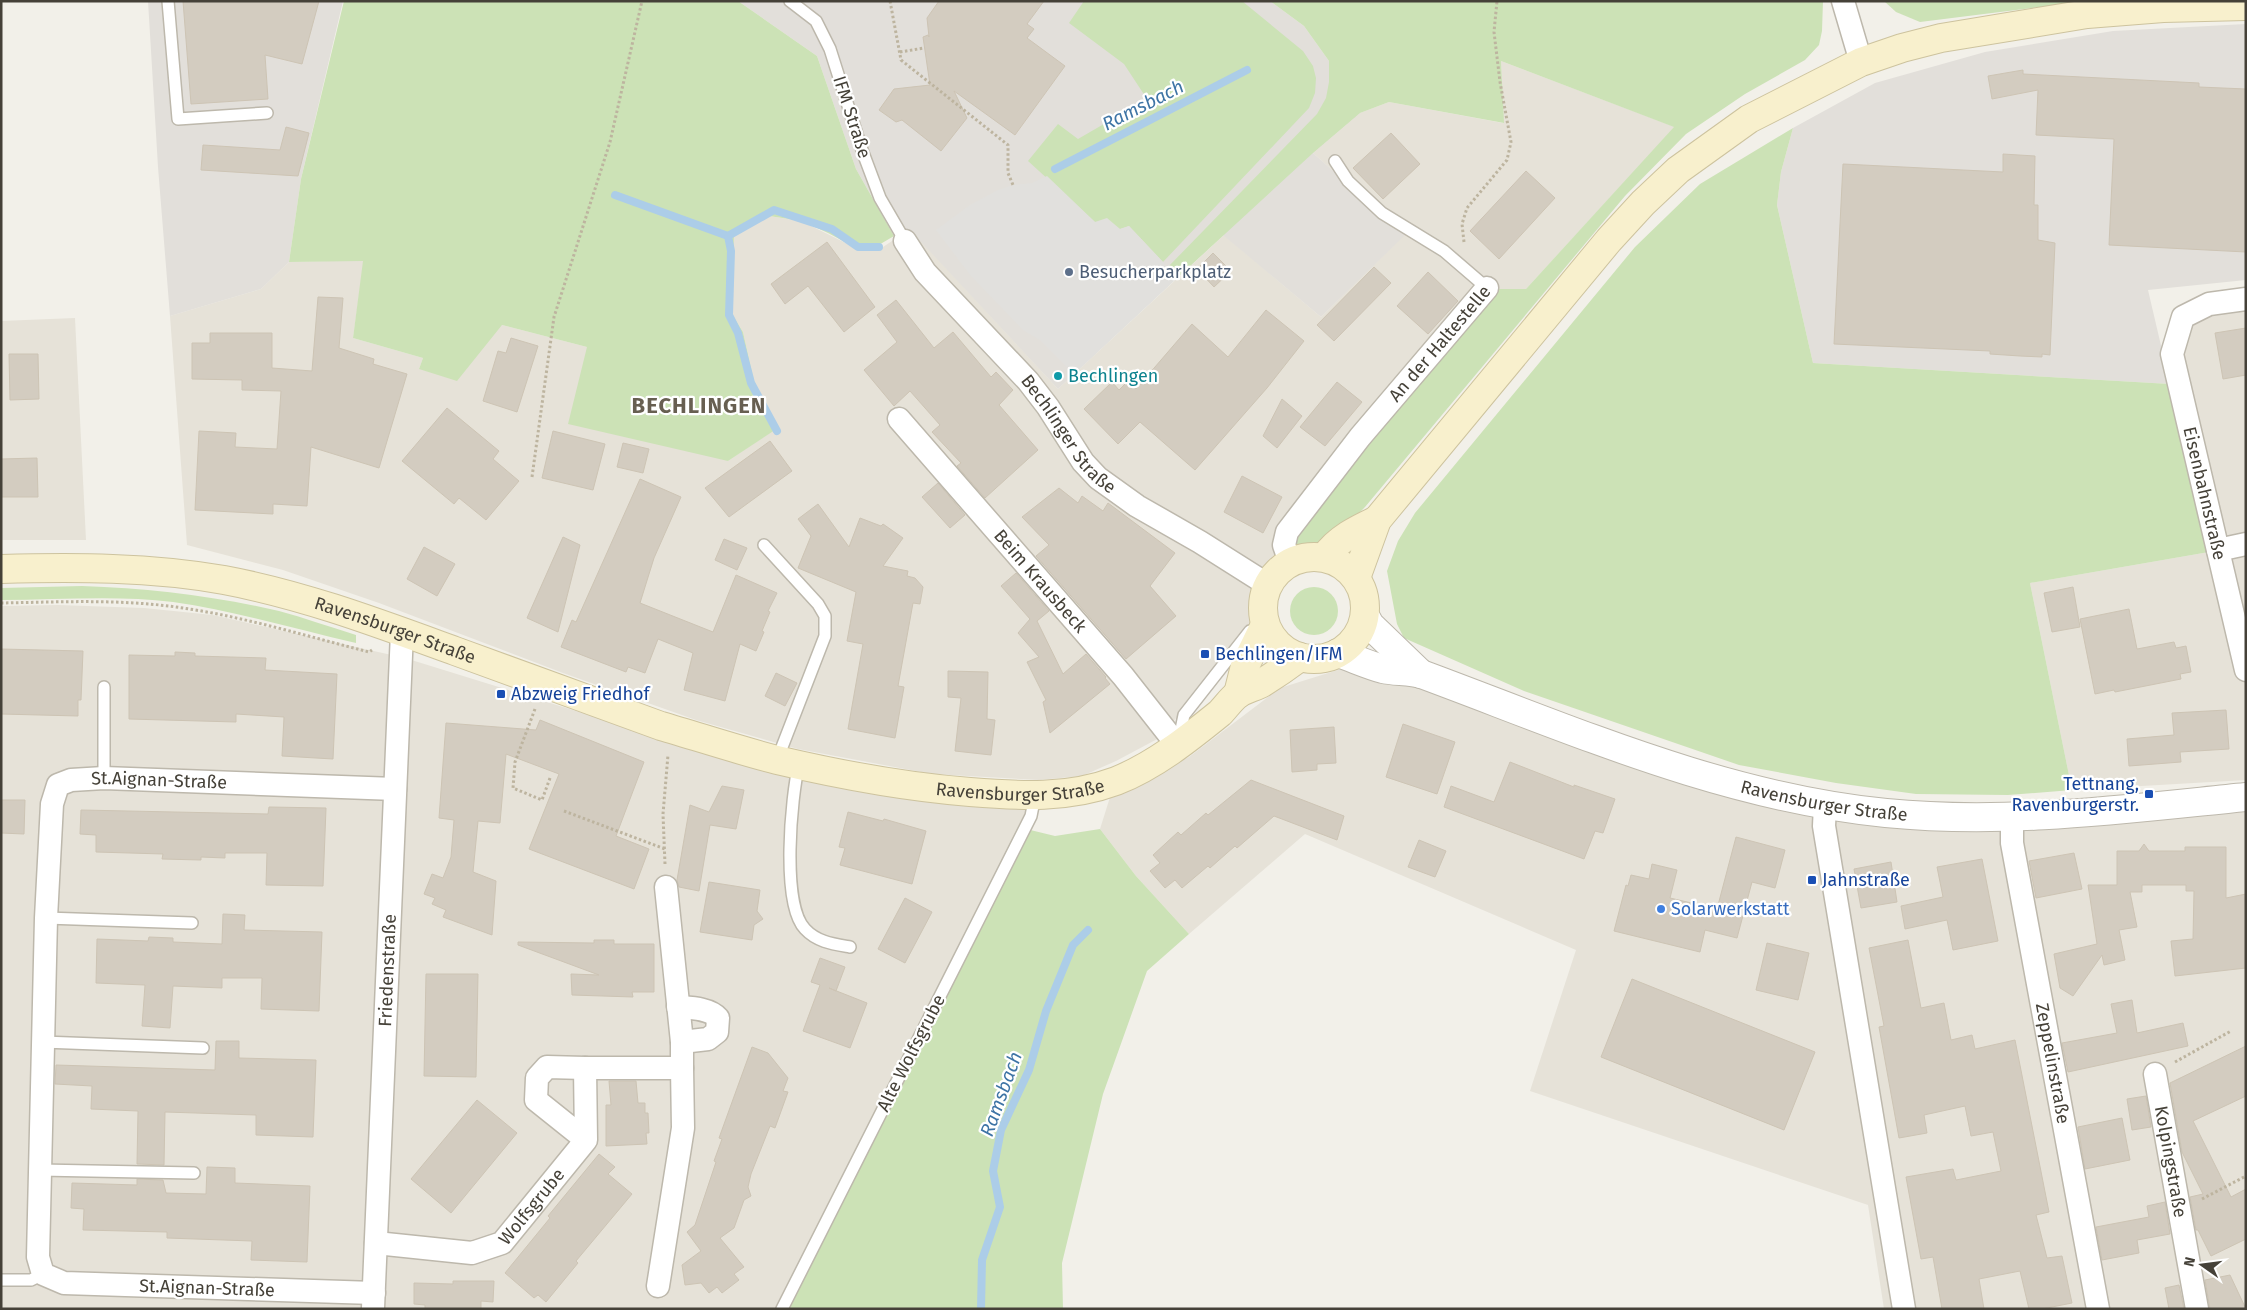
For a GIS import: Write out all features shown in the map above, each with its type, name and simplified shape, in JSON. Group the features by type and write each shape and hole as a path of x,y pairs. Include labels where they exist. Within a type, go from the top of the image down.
{"main road":[{"path":"1356,578 1377,520 1609,240 1643,203 1678,170 1749,119 1861,62 1902,48 1941,38 2087,14 2163,8 2246,6"},
{"path":"1325,557 1330,550 1351,533 1377,520"},
{"path":"1264,619 1270,635 1280,647 1300,657 1313,660 1338,653 1356,639 1365,616 1364,596 1356,578 1341,564 1325,557 1307,557 1290,562"},
{"name":"Ravensburger Straße","path":"1238,694 1245,666 1264,619 1263,602 1268,585 1279,570 1290,562"},
{"name":"Ravensburger Straße","path":"1,569 114,569 221,580 338,608 661,726 788,762 877,781 930,789 1035,796 1063,794 1116,781 1142,769 1178,746 1221,712 1238,694 1263,682 1300,657"}],"street":[{"path":"1843,1 1861,62"},
{"name":"Bechlinger Straße","path":"905,241 925,272 1028,381 1083,462 1098,478 1137,506 1208,547 1268,585"},
{"name":"An der Haltestelle","path":"1290,562 1284,544 1286,532 1360,437 1487,288"},
{"name":"Eisenbahnstraße","path":"2246,299 2209,304 2183,317 2172,354 2246,670"},
{"name":"Beim Krausbeck","path":"899,419 1123,676 1178,746"},
{"path":"2218,550 2246,544"},
{"name":"Ravensburger Straße","path":"1365,616 1370,625 1421,674"},
{"name":"Friedenstraße","path":"373,1301 402,632"},
{"name":"Ravensburger Straße","path":"1338,653 1383,669 1421,674 1502,706 1719,782 1776,796 1825,805 1885,813 1955,818 2012,817 2073,814 2246,797"},
{"name":"St.Aignan-Straße","path":"373,1301 64,1283 43,1274 38,1257 46,918 52,804 58,785 71,780 104,778 394,789"},
{"path":"1825,805 1824,826 1904,1309"},
{"name":"Zeppelinstraße","path":"2012,817 2012,843 2098,1309"},
{"path":"658,1286 683,1128 682,1042 666,887"},
{"path":"678,1007 704,1010 718,1018 717,1032 708,1039 682,1042"},
{"path":"586,1140 536,1100 537,1078 547,1067 682,1068"},
{"path":"585,1068 586,1140"},
{"name":"Kolpingstraße","path":"2155,1074 2197,1309"},
{"name":"Wolfsgrube","path":"376,1243 472,1253 502,1243 586,1140"}],"lane":[{"path":"168,1 178,119 266,113"},
{"name":"IFM Straße","path":"790,1 816,21 830,49 880,198 905,241"},
{"name":"An der Haltestelle","path":"1335,161 1348,181 1382,213 1444,251 1487,288"},
{"path":"764,545 818,604 825,616 825,636 788,762 795,780 790,884 795,909 803,928 818,940 850,947"},
{"path":"1178,746 1184,715 1264,619"},
{"path":"104,687 104,778"},
{"name":"Alte Wolfsgrube","path":"782,1309 1031,816 1035,796"},
{"path":"46,918 192,923"},
{"path":"43,1042 203,1048"},
{"path":"40,1170 194,1173"},
{"path":"1,1280 31,1280 43,1274"}],"path":[{"path":"532,477 554,317 610,142 642,1"},
{"path":"890,1 901,60 1008,145 1008,173 1013,185"},
{"path":"1464,269 1469,256 1462,235 1462,224 1467,208 1507,160 1511,142 1500,82 1494,32 1496,1"},
{"path":"900,52 924,48"},
{"path":"1,603 97,602 175,606 222,614 369,652 402,632"},
{"path":"538,701 515,762 513,788 542,800 550,778"},
{"path":"666,887 663,814 668,747"},
{"path":"564,811 664,849"},
{"path":"2155,1074 2231,1031"},
{"path":"2179,1211 2246,1176"}],"shaded area":[{"path":"148,1 343,1 301,179 289,262 261,289 170,316 158,167"},
{"path":"738,1 1270,1 1304,26 1329,61 1360,113 1313,153 1405,235 1321,317 1223,235 1058,389 910,230 894,236 856,169 817,56"},
{"path":"2246,24 2246,280 2148,290 2170,384 1813,363 1777,205 1781,172 1793,128 1875,83 1985,52 2113,31"},
{"path":"1501,61 1675,127 1526,289 1297,507 1255,619 1161,737 1116,761 1082,776 1038,780 932,774 798,749 696,720 563,673 379,603 283,570 187,545 170,316 261,289 289,262 364,260 353,338 423,358 419,369 502,325 587,347 728,461 778,427 754,381 743,332 732,314 734,236 769,216 801,221 858,249 880,249 910,229 1058,389 1224,235 1321,317 1404,235 1313,153 1360,113 1389,102 1503,123"},
{"name":"Besucherparkplatz","path":"1047,176 1095,222 1107,218 1120,229 1129,226 1163,262 1175,280 1074,374 1040,340 1023,330 971,276 936,230 970,205 998,190 1013,185 1032,183"},
{"path":"2246,302 2246,780 2072,790 2030,583 2209,552 2178,353 2187,323"},
{"path":"75,318 86,540 1,540 1,321"},
{"path":"58,605 144,608 213,615 405,658 631,728 1027,809 778,1309 1,1309 1,606"},
{"path":"1354,665 1871,824 1961,832 2115,824 2246,808 2246,1309 1884,1309 1868,1205 1530,1091 1576,950 1305,834 1189,934 1136,876 1100,829 1111,794 1189,757 1280,688"}],"green space":[{"path":"344,1 738,1 817,56 856,169 894,236 877,246 880,249 858,249 802,221 769,216 734,236 732,314 743,332 754,381 778,428 728,461 568,424 587,347 502,325 457,381 419,369 423,358 353,338 363,261 289,262 301,179"},
{"path":"1084,1 1242,1 1303,51 1313,66 1316,78 1315,93 1309,108 1163,262 1129,226 1120,229 1095,222 1028,161 1058,124 1078,139 1147,99 1124,64 1069,23"},
{"path":"1270,1 1823,1 1822,31 1819,45 1805,60 1745,94 1686,134 1625,196 1365,507 1323,550 1295,551 1291,534 1491,289 1526,289 1674,127 1501,61 1504,123 1389,102 1360,113 1313,153 1175,280 1167,268 1317,114 1326,98 1329,82 1329,61 1304,26"},
{"path":"1884,1 2087,1 1920,22 1896,12"},
{"path":"1793,128 1781,172 1777,205 1813,363 2170,384 2209,552 2030,583 2072,790 2008,795 1916,794 1836,783 1739,765 1524,691 1404,638 1397,624 1387,571 1398,541 1415,513 1635,247 1700,184"},
{"path":"82,586 181,594 255,606 279,611 356,635 356,643 242,615 173,602 109,598 1,600 1,588"},
{"path":"1309,587 1319,587 1331,594 1338,606 1338,616 1331,628 1319,635 1309,635 1301,631 1294,624 1290,616 1290,606 1294,598 1301,591"},
{"path":"1018,827 1055,836 1100,829 1136,876 1189,934 1147,971 1103,1094 1062,1263 1063,1309 778,1309"}],"building":[{"path":"183,1 319,1 302,64 265,55 268,99 191,104"},
{"path":"939,1 1044,1 1027,24 1034,29 1027,38 1065,66 1015,135 954,91 967,118 941,151 902,120 896,122 879,110 894,89 930,85 923,37 928,35 929,37 927,18"},
{"path":"2023,70 2023,74 2199,83 2199,87 2246,89 2246,252 2109,245 2114,139 2036,135 2038,90 1992,99 1988,76"},
{"path":"286,127 309,133 298,176 201,170 203,145 280,150"},
{"path":"1391,133 1420,164 1383,199 1353,168"},
{"path":"2003,154 2035,156 2034,205 2038,205 2038,240 2055,243 2050,355 2042,354 2042,357 2020,356 1990,354 1990,351 1834,344 1843,164 2003,172"},
{"path":"1526,171 1555,198 1499,259 1470,231"},
{"path":"827,242 875,307 844,332 808,286 785,304 771,284"},
{"path":"1213,253 1231,271 1214,287 1197,269"},
{"path":"1374,267 1391,283 1334,341 1317,325"},
{"path":"1428,272 1458,301 1428,334 1397,306"},
{"path":"318,297 343,298 339,348 374,359 373,364 407,374 379,468 311,447 307,506 273,504 273,514 195,510 199,431 236,433 235,447 277,449 281,391 242,390 242,380 192,379 192,343 210,343 210,333 272,333 272,368 312,371"},
{"path":"896,300 934,348 953,332 991,377 996,372 1013,390 999,405 1038,450 985,498 957,466 961,463 932,432 940,425 910,391 894,406 864,370 897,342 877,315"},
{"path":"1266,310 1304,341 1267,388 1195,470 1140,422 1118,444 1084,409 1112,382 1119,390 1128,381 1136,389 1192,324 1228,357"},
{"path":"2246,328 2246,375 2223,379 2215,333"},
{"path":"511,338 538,346 517,412 483,401 498,351 506,353"},
{"path":"9,354 38,354 39,399 10,400"},
{"path":"1337,382 1362,402 1325,446 1300,427"},
{"path":"1282,399 1302,416 1277,448 1263,436"},
{"path":"447,408 499,451 493,459 519,481 486,520 459,498 454,504 402,461"},
{"path":"553,431 605,444 593,490 542,478"},
{"path":"770,441 792,471 729,517 705,488"},
{"path":"623,443 649,449 643,473 617,467"},
{"path":"37,458 38,497 1,497 1,459"},
{"path":"1242,476 1282,497 1263,533 1224,512"},
{"path":"640,479 681,497 654,558 640,603 713,632 736,575 777,593 768,611 770,612 762,631 764,632 756,651 740,644 725,701 684,690 693,653 658,639 645,673 628,667 626,672 561,647 572,620 576,622"},
{"path":"938,483 965,515 950,528 922,497"},
{"path":"1059,488 1078,503 1082,496 1103,511 1108,503 1175,553 1150,586 1176,616 1126,659 1036,556 1049,545 1022,517"},
{"path":"818,504 849,547 860,518 881,526 883,524 903,538 883,566 908,571 907,576 915,578 923,587 920,604 913,603 898,686 904,687 895,738 848,729 863,644 847,641 856,592 798,568 811,536 798,519"},
{"path":"563,537 580,545 558,632 527,618"},
{"path":"724,539 747,548 737,570 715,560"},
{"path":"424,547 455,564 437,596 407,579"},
{"path":"1016,573 1049,611 1037,621 1063,674 1086,654 1110,684 1050,733 1043,702 1046,700 1027,662 1039,657 1018,633 1030,619 1001,586"},
{"path":"2073,587 2080,627 2052,632 2044,593"},
{"path":"2129,609 2137,649 2174,642 2176,648 2186,646 2191,672 2180,674 2181,679 2095,694 2080,619"},
{"path":"1,649 83,651 81,700 78,700 78,716 1,714"},
{"path":"175,652 195,653 195,656 266,658 265,670 337,674 333,759 282,756 284,717 236,714 236,722 129,719 129,655 175,656"},
{"path":"948,671 988,672 987,719 995,720 991,755 955,751 961,698 948,697"},
{"path":"776,673 797,683 785,706 765,696"},
{"path":"2226,710 2229,749 2180,752 2181,762 2129,766 2127,739 2174,735 2172,713"},
{"path":"540,720 644,762 616,836 649,849 634,889 529,849 559,774 506,754 500,823 478,821 473,872 496,881 492,935 443,917 446,910 432,904 435,898 424,894 432,874 443,878 451,857 454,820 439,818 446,723 536,730"},
{"path":"1403,724 1455,742 1437,794 1386,777"},
{"path":"1334,727 1336,763 1317,764 1317,770 1292,772 1290,730"},
{"path":"1510,762 1574,787 1574,785 1615,799 1603,833 1595,831 1584,859 1444,807 1451,786 1494,802"},
{"path":"1251,780 1344,816 1337,840 1274,816 1237,848 1235,846 1210,868 1208,866 1182,888 1175,880 1165,888 1150,871 1160,863 1153,855 1178,832 1181,835 1206,813 1208,815"},
{"path":"722,786 744,790 736,829 710,825 699,891 679,887 677,880 690,805 709,812"},
{"path":"1,800 25,800 24,834 1,833"},
{"path":"269,807 326,808 323,886 266,885 267,853 225,853 225,858 201,857 201,860 162,859 163,854 96,852 96,835 80,834 81,810 268,814"},
{"path":"848,812 883,821 884,819 926,831 912,884 840,865 845,848 839,847"},
{"path":"1736,837 1785,850 1775,888 1752,882 1737,938 1705,930 1700,952 1614,931 1626,885 1628,886 1631,875 1649,879 1652,864 1677,870 1670,898 1717,909"},
{"path":"1419,840 1446,851 1435,877 1408,867"},
{"path":"2144,844 2149,851 2185,851 2185,847 2226,847 2226,898 2246,894 2246,968 2175,976 2171,941 2193,939 2194,891 2186,891 2186,885 2142,885 2142,892 2130,892 2137,927 2119,930 2125,960 2104,965 2102,955 2073,996 2060,988 2054,954 2097,944 2088,885 2117,885 2117,851 2139,851"},
{"path":"2074,853 2082,889 2036,898 2029,861"},
{"path":"1982,859 1998,941 1953,950 1947,920 1905,929 1901,906 1943,897 1937,867"},
{"path":"1891,862 1897,902 1861,908 1854,869"},
{"path":"709,882 760,890 757,911 763,919 754,925 752,940 700,932"},
{"path":"905,898 932,912 905,963 878,949"},
{"path":"223,914 245,915 244,930 322,932 319,1011 261,1009 262,978 222,978 222,988 173,986 170,1028 142,1026 145,985 96,983 97,939 148,941 149,937 173,938 173,942 222,944"},
{"path":"594,940 614,940 614,944 654,944 654,992 632,992 633,997 572,995 571,974 599,975 518,945 518,942 594,943"},
{"path":"1908,940 1921,1008 1944,1003 1951,1040 1972,1035 1975,1049 2015,1040 2049,1212 2036,1215 2047,1258 2062,1256 2072,1303 2042,1309 2029,1309 2020,1271 1979,1279 1984,1309 1942,1309 1933,1257 1921,1259 1906,1177 1953,1169 1956,1180 2001,1171 1993,1132 1971,1136 1965,1106 1924,1115 1927,1133 1899,1138 1879,1027 1884,1026 1869,948"},
{"path":"1767,943 1809,953 1798,1000 1756,990"},
{"path":"820,958 845,967 836,991 867,1003 850,1048 803,1031 820,985 811,982"},
{"path":"426,974 478,974 476,1077 424,1076"},
{"path":"1632,979 1815,1052 1784,1130 1601,1057"},
{"path":"2132,1000 2137,1033 2183,1023 2188,1046 2068,1072 2062,1043 2117,1033 2111,1004"},
{"path":"216,1041 239,1041 239,1058 316,1060 313,1137 256,1135 256,1115 165,1112 164,1165 137,1164 138,1111 91,1109 92,1086 55,1084 56,1065 215,1070"},
{"path":"2246,1046 2246,1096 2193,1121 2231,1197 2246,1189 2246,1239 2211,1256 2198,1230 2196,1230 2190,1197 2203,1194 2182,1152 2170,1083"},
{"path":"752,1047 768,1053 788,1078 783,1091 788,1092 775,1128 770,1126 751,1174 748,1187 751,1196 744,1200 734,1228 720,1238 744,1267 734,1274 739,1280 722,1293 717,1287 709,1293 701,1283 685,1285 682,1265 701,1251 687,1232 695,1225 716,1162 714,1161 722,1139 719,1138"},
{"path":"609,1081 636,1081 638,1103 645,1103 645,1113 648,1113 649,1133 646,1133 647,1144 606,1146 606,1105 611,1105"},
{"path":"2146,1096 2151,1127 2132,1130 2127,1099"},
{"path":"477,1100 517,1133 451,1213 411,1179"},
{"path":"2122,1118 2130,1160 2085,1169 2078,1127"},
{"path":"599,1154 615,1167 608,1174 632,1194 576,1261 578,1263 546,1302 538,1295 534,1298 505,1273 550,1218 548,1216"},
{"path":"207,1167 235,1168 235,1183 310,1186 307,1262 251,1260 252,1241 167,1238 167,1232 83,1230 84,1209 71,1208 72,1183 137,1185 137,1179 163,1180 166,1193 206,1194"},
{"path":"2165,1202 2170,1234 2137,1240 2139,1253 2102,1260 2096,1227 2149,1217 2147,1206"},
{"path":"2230,1275 2246,1309 2210,1309 2205,1280"},
{"path":"453,1281 494,1281 493,1302 481,1301 481,1309 425,1309 425,1305 414,1304 414,1283 453,1284"},
{"path":"2179,1285 2184,1309 2169,1309 2165,1288"}],"waterway":[{"name":"Ramsbach","path":"1055,169 1247,70"},
{"path":"615,195 728,236"},
{"name":"Ramsbach","path":"777,431 751,383 738,333 729,315 731,251 728,236 774,210 832,229 858,247 879,247"},
{"name":"Ramsbach","path":"981,1309 982,1260 1000,1207 993,1171 1001,1130 1029,1070 1046,1011 1073,945 1088,930"}],"place":[{"name":"Besucherparkplatz","path":"1069,272"},
{"name":"Bechlingen","path":"1058,376"},
{"name":"Bechlingen/IFM","path":"1205,654"},
{"name":"Abzweig Friedhof","path":"501,694"},
{"name":"Tettnang, Ravenburgerstr.","path":"2149,794"},
{"name":"Jahnstraße","path":"1812,880"},
{"name":"Solarwerkstatt","path":"1661,909"}],"district":[{"name":"BECHLINGEN","path":"699,405"}]}
